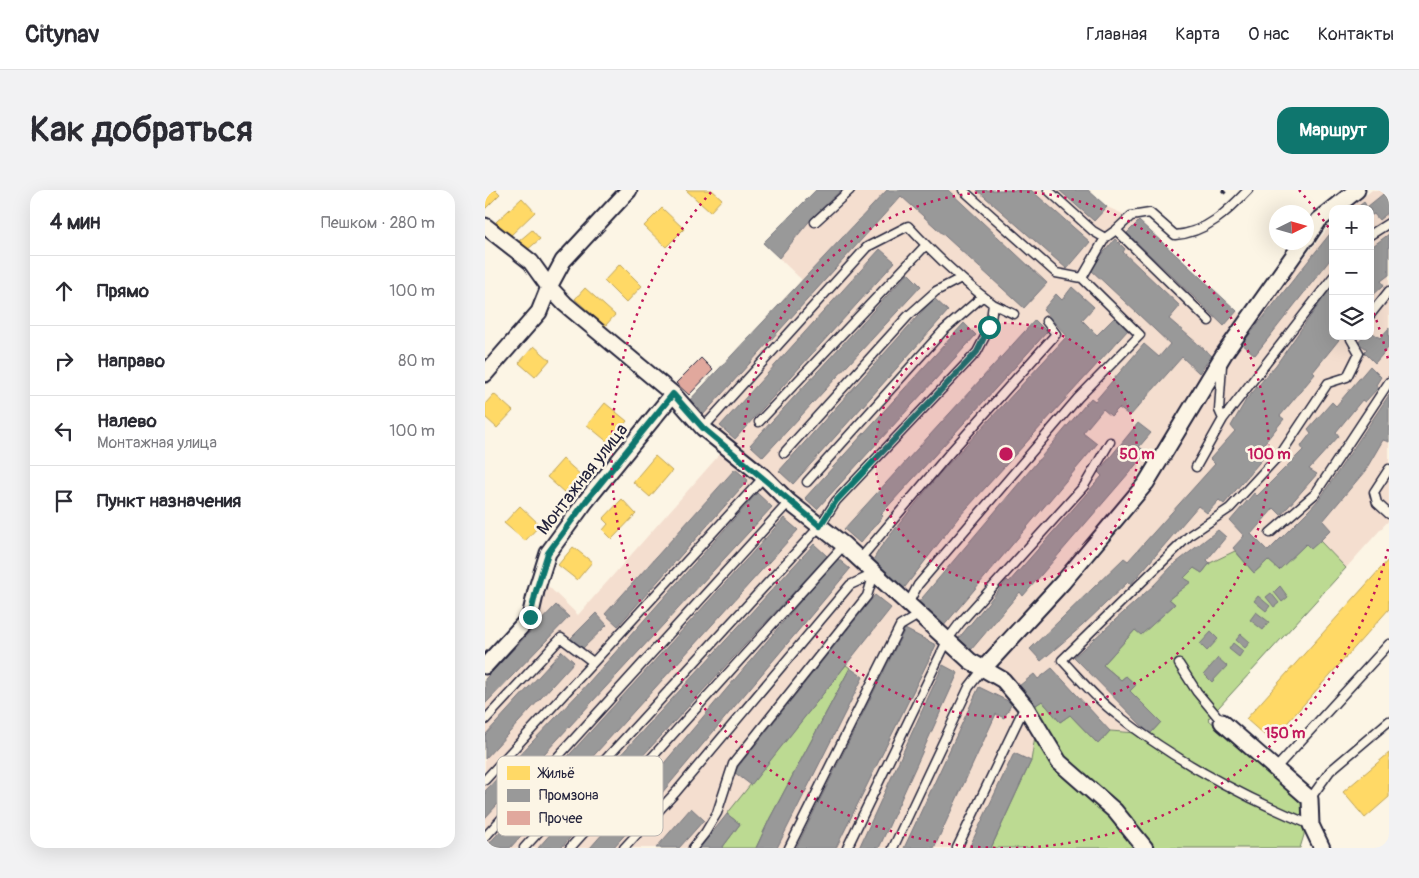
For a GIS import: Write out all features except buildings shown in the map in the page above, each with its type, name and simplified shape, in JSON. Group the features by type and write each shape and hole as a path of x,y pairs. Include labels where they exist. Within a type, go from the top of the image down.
{"street":[{"path":"485,374 539,312 549,287 563,261 629,190"},
{"path":"1338,205 1357,190"},
{"path":"1314,228 1319,220 1329,212"},
{"path":"485,226 531,262 549,287 565,304 673,394 703,428 789,502 860,559 970,662 1003,680 1025,706 1059,762 1115,811 1145,848"},
{"path":"983,669 1063,582 1146,483 1222,358 1297,250"},
{"name":"Монтажная улица","path":"485,666 530,617 548,553 586,501 673,394"},
{"path":"1222,722 1310,799 1311,825 1322,848"}],"lane":[{"path":"815,222 850,190"},
{"path":"908,604 918,586 1072,406 1140,335 1081,278 1055,273 963,190"},
{"path":"1047,190 1093,231 1105,238"},
{"path":"1081,278 1105,238 1131,216 1150,213 1175,234 1187,234 1208,225 1230,208 1248,190"},
{"path":"1374,232 1389,223"},
{"path":"703,428 867,247 908,226 961,278 993,304 1014,314"},
{"path":"1116,230 1209,321"},
{"path":"759,422 926,245"},
{"path":"784,453 908,316 937,291 961,278"},
{"path":"1196,467 1223,419 1329,282"},
{"path":"1374,309 1389,291"},
{"path":"807,482 943,331 983,296"},
{"path":"609,756 820,526 836,501 977,352 989,327 993,304"},
{"path":"860,559 948,454 1056,334 1046,321"},
{"path":"1311,825 1275,810 1240,792 1154,742 1114,713 1062,660 1190,534 1230,508 1282,452 1328,383 1347,376 1359,353 1352,340"},
{"path":"1222,358 1219,410 1223,419"},
{"path":"1270,533 1315,494 1389,382"},
{"path":"847,848 948,640 960,623 1084,486 1110,442"},
{"path":"1389,469 1374,492 1377,503 1389,514"},
{"path":"507,756 763,478"},
{"path":"559,756 789,502"},
{"path":"653,756 844,545"},
{"path":"663,806 850,585 874,574"},
{"path":"693,848 717,813 733,764 867,596 874,574"},
{"path":"789,848 900,626 920,614"},
{"path":"485,720 561,638 593,662"},
{"path":"1276,768 1389,644"},
{"path":"1179,664 1197,692 1222,722"},
{"path":"893,848 969,687 983,669"},
{"path":"957,848 1025,706"},
{"path":"1310,799 1330,771 1389,721"},
{"path":"485,780 497,767"},
{"path":"485,837 497,824"},
{"path":"524,848 535,836"},
{"path":"570,848 581,836"},
{"path":"624,848 635,836"}],"shaded area":[{"path":"816,190 1088,190 1107,207 1139,221 1251,324 1310,250 1314,250 1314,246 1329,227 1329,340 1374,340 1374,205 1354,205 1372,190 1389,190 1389,520 1346,568 1320,541 1311,549 1306,545 1279,570 1254,573 1210,563 1202,573 1194,568 1185,577 1191,582 1169,599 1175,604 1141,635 1135,631 1126,676 1136,685 1130,691 1161,722 1150,734 1110,731 1098,744 1060,722 1042,701 1036,705 1001,670 942,628 872,562 687,403 802,280 763,243"},
{"path":"726,453 852,559 983,679 1000,687 1036,730 1031,761 991,848 756,848 770,818 850,669 846,666 727,814 740,824 722,848 485,848 485,657 548,586 578,615 720,454"}],"green space":[{"path":"1320,541 1346,568 1208,719 1305,807 1304,835 1300,848 991,848 1031,761 1036,730 1036,705 1042,701 1060,722 1070,715 1098,744 1110,731 1150,734 1161,722 1130,691 1135,685 1126,676 1121,680 1103,665 1135,630 1141,634 1175,604 1169,599 1190,582 1184,578 1194,568 1202,573 1210,563 1235,551 1254,573 1268,560 1279,569 1306,544 1311,548"},
{"path":"846,665 850,668 756,848 722,848 740,824 727,814"}],"route":[{"path":"530,617 548,553 586,501 673,394 703,428 789,502 820,526 836,501 977,352 989,327"}]}
